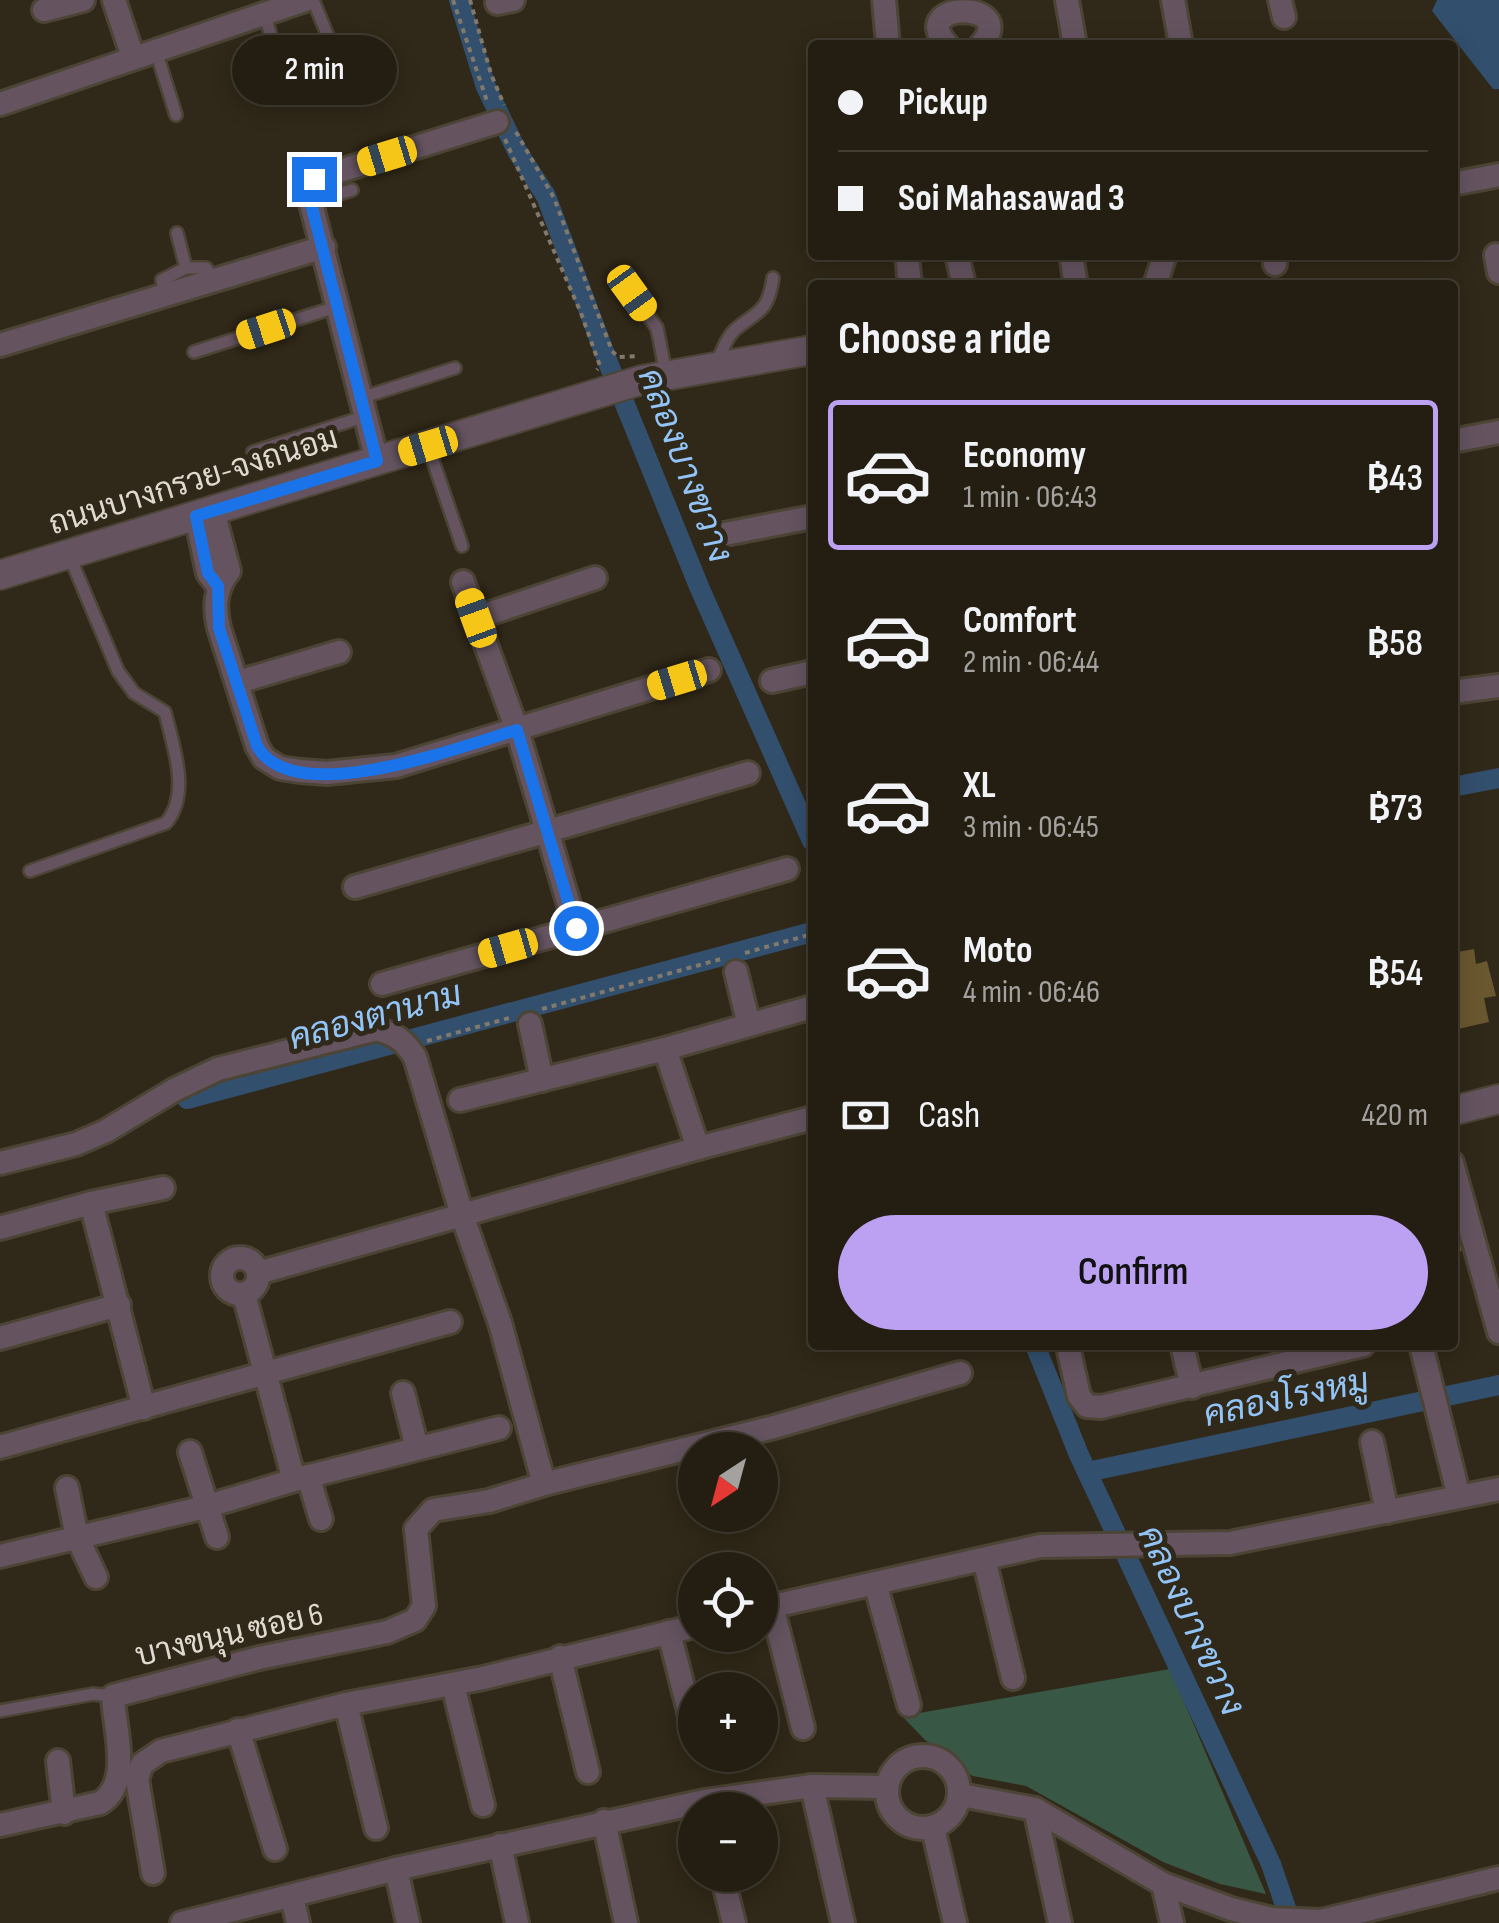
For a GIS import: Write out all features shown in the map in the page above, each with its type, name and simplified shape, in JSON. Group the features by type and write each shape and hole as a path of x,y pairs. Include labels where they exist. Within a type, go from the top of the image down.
{"street":[{"path":"44,10 82,0"},
{"path":"114,0 144,52"},
{"path":"0,104 305,0"},
{"path":"884,0 888,40"},
{"path":"1066,0 1074,40"},
{"path":"1173,0 1179,40"},
{"path":"944,40 938,28 944,12 957,3 973,2 988,22 985,40"},
{"path":"377,461 307,188 314,179 505,116"},
{"path":"1458,183 1499,175"},
{"path":"0,345 324,247"},
{"name":"ถนนบางกรวย-จงถนอม","path":"0,575 659,376 808,351"},
{"path":"1458,441 1499,432"},
{"path":"204,513 229,572 218,586 216,614 257,746 264,758 280,768 328,773 396,766 709,670"},
{"path":"726,534 808,518"},
{"path":"476,618 594,578"},
{"path":"464,582 517,730 576,928"},
{"path":"238,682 339,652"},
{"path":"772,681 808,673"},
{"path":"1458,691 1499,686"},
{"path":"355,887 748,773"},
{"path":"382,984 787,869"},
{"path":"736,972 748,1025"},
{"path":"460,1100 665,1049 808,1007"},
{"path":"524,1018 542,1080"},
{"path":"0,1163 76,1144 218,1069 377,1029 405,1041 414,1057 500,1323 544,1484 851,1407 960,1373"},
{"path":"665,1049 698,1148"},
{"path":"1458,1109 1499,1099"},
{"path":"258,1273 808,1119"},
{"path":"1458,1184 1497,1317"},
{"path":"0,1228 91,1202 163,1188"},
{"path":"91,1202 144,1408"},
{"path":"243,1258 258,1273 255,1286 237,1295 225,1287 222,1273 229,1261 243,1258"},
{"path":"244,1294 263,1372 301,1478 321,1518"},
{"path":"0,1338 119,1305"},
{"path":"0,1447 450,1322"},
{"path":"1183,1350 1192,1387"},
{"path":"1422,1350 1459,1498"},
{"path":"1069,1351 1079,1396 1087,1406 1101,1407 1192,1387 1298,1353"},
{"path":"403,1393 417,1448"},
{"path":"0,1556 499,1428"},
{"path":"1372,1442 1387,1512"},
{"path":"190,1452 217,1537"},
{"name":"บางขนุน ซอย 6","path":"0,1824 100,1803 115,1790 119,1777 113,1696 414,1620 424,1606 416,1529 426,1516 433,1510 489,1501 544,1484"},
{"path":"67,1488 76,1537 96,1577"},
{"path":"778,1605 1040,1546 1230,1543 1499,1489"},
{"path":"984,1558 1012,1678"},
{"path":"875,1583 909,1705"},
{"path":"153,1873 136,1791 142,1764 162,1751 346,1704 452,1684 678,1630"},
{"path":"670,1632 680,1672"},
{"path":"778,1647 803,1728"},
{"path":"560,1657 588,1772"},
{"path":"452,1684 483,1805"},
{"path":"346,1704 376,1828"},
{"path":"238,1730 275,1849"},
{"path":"933,1758 952,1771 961,1796 948,1818 933,1828 913,1827 901,1822 886,1800 886,1787 894,1768 903,1761 933,1758"},
{"path":"58,1760 64,1813"},
{"path":"778,1792 812,1786 886,1787"},
{"path":"812,1786 843,1923"},
{"path":"961,1796 1035,1809 1163,1884 1231,1909 1280,1920 1322,1921 1499,1878"},
{"path":"1035,1809 1060,1923"},
{"path":"187,1922 604,1821 678,1810"},
{"path":"604,1821 626,1923"},
{"path":"933,1828 955,1923"},
{"path":"500,1845 517,1923"},
{"path":"396,1869 408,1923"},
{"path":"1163,1884 1172,1923"},
{"path":"726,1892 734,1923"},
{"path":"292,1897 298,1923"}],"lane":[{"path":"313,0 327,34"},
{"path":"265,15 274,47"},
{"path":"144,52 176,115"},
{"path":"311,202 352,190"},
{"path":"176,233 186,268"},
{"path":"164,296 162,280 186,268 206,268 214,280"},
{"path":"716,366 728,338 752,320 766,302 773,278"},
{"path":"632,293 656,328 659,376"},
{"path":"194,352 338,306"},
{"path":"253,452 456,368"},
{"path":"428,446 462,546"},
{"path":"30,871 166,824 177,801 178,764 165,712 134,693 118,671 68,554"},
{"path":"0,1711 94,1694 113,1696"}],"path":[{"path":"453,0 484,94 505,116 554,198 612,352 618,357 644,357 659,376"},
{"path":"470,0 505,116 600,366 589,379 598,394"},
{"path":"416,1044 524,1018 808,935"}],"green space":[{"path":"1170,1669 1266,1894 1220,1884 1163,1862 1026,1786 973,1776 955,1758 926,1741 902,1716"}],"water":[{"path":"1437,0 1499,0 1499,89 1493,89 1432,11"}],"building":[{"path":"1474,949 1476,964 1487,961 1496,996 1484,998 1489,1022 1458,1029 1458,952"}],"waterway":[{"name":"คลองบางขวาง","path":"459,0 486,87 517,151 546,196 609,365 700,589 808,832"},
{"name":"คลองตานาม","path":"1458,786 1499,778"},
{"name":"คลองตานาม","path":"187,1099 808,933"},
{"name":"คลองบางขวาง","path":"1037,1350 1079,1455 1271,1864 1291,1923"},
{"name":"คลองโรงหมู","path":"1087,1472 1499,1385"}],"route":[{"path":"314,179 307,188 377,461 196,516 208,573 218,586 219,628 257,746 264,758 280,768 328,773 396,766 517,730 576,928"}]}
